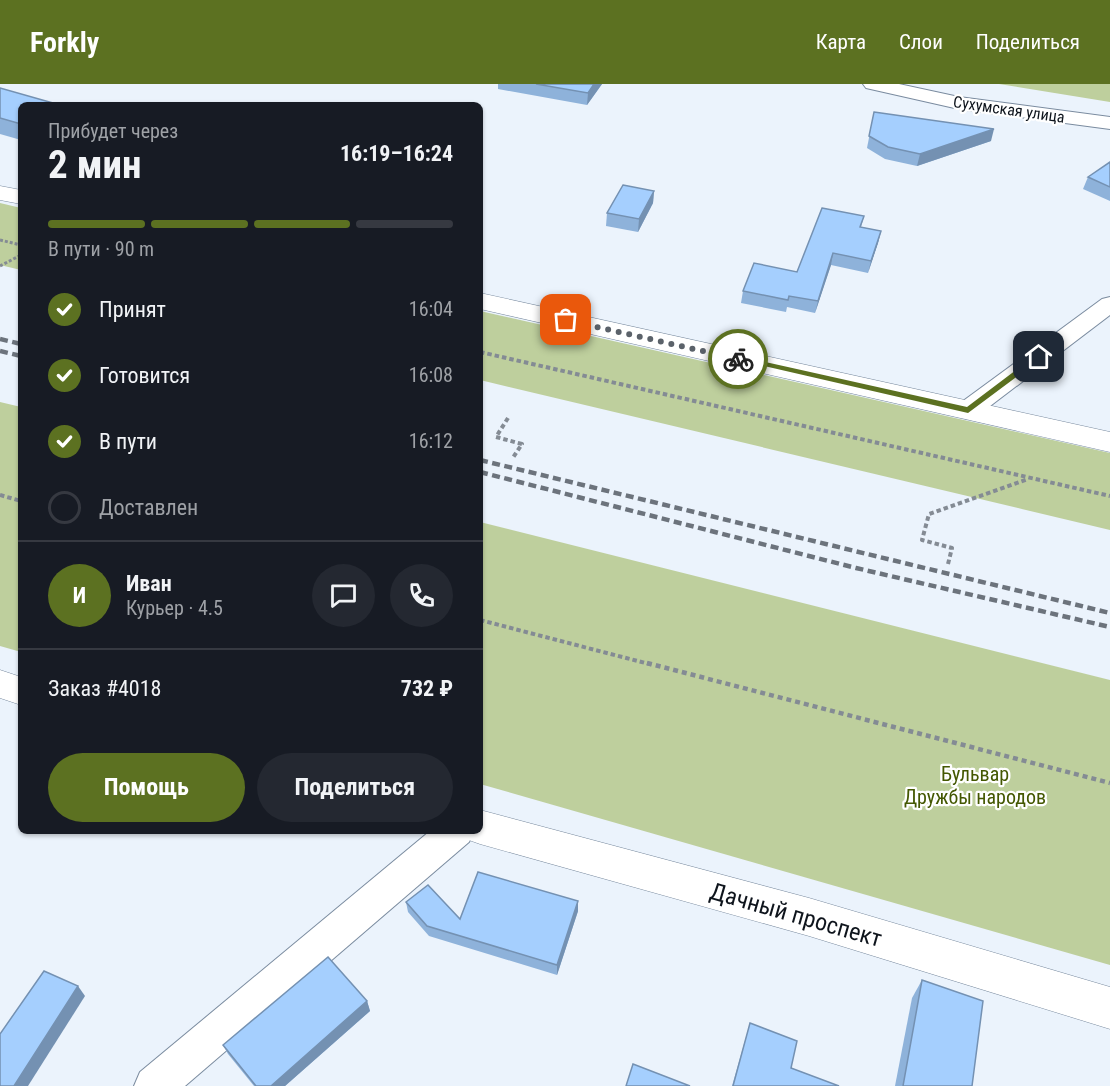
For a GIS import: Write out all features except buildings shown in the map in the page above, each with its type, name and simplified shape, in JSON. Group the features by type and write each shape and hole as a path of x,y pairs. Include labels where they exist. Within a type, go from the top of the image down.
{"street":[{"name":"Сухумская улица","path":"873,84 959,103 1110,123"},
{"path":"0,193 18,196"},
{"path":"483,302 1110,442"},
{"path":"968,410 1110,304"},
{"path":"0,684 18,690"},
{"name":"Дачный проспект","path":"483,828 809,918 1110,1008"},
{"path":"154,1086 452,834"}],"path":[{"path":"0,240 18,244"},
{"path":"0,266 18,257"},
{"path":"483,353 1110,496"},
{"path":"508,418 496,437 522,444 512,459"},
{"path":"948,564 952,548 922,540 929,514 1029,478"},
{"path":"0,495 18,500"},
{"path":"483,621 1110,783"}],"green space":[{"path":"999,84 1110,84 1110,102"},
{"path":"0,203 18,207 18,269 0,265"},
{"path":"483,312 1110,453 1110,530 483,381"},
{"path":"0,402 18,406 18,651 0,646"},
{"name":"Бульвар Дружбы народов","path":"483,523 1110,680 1110,965 483,785"}],"railway":[{"path":"0,339 18,343"},
{"path":"0,351 18,355"},
{"path":"483,461 1110,613"},
{"path":"483,473 856,568 1110,627"}],"way so far":[{"path":"566,320 738,359"}],"route":[{"path":"738,359 968,410 1039,357"}]}
